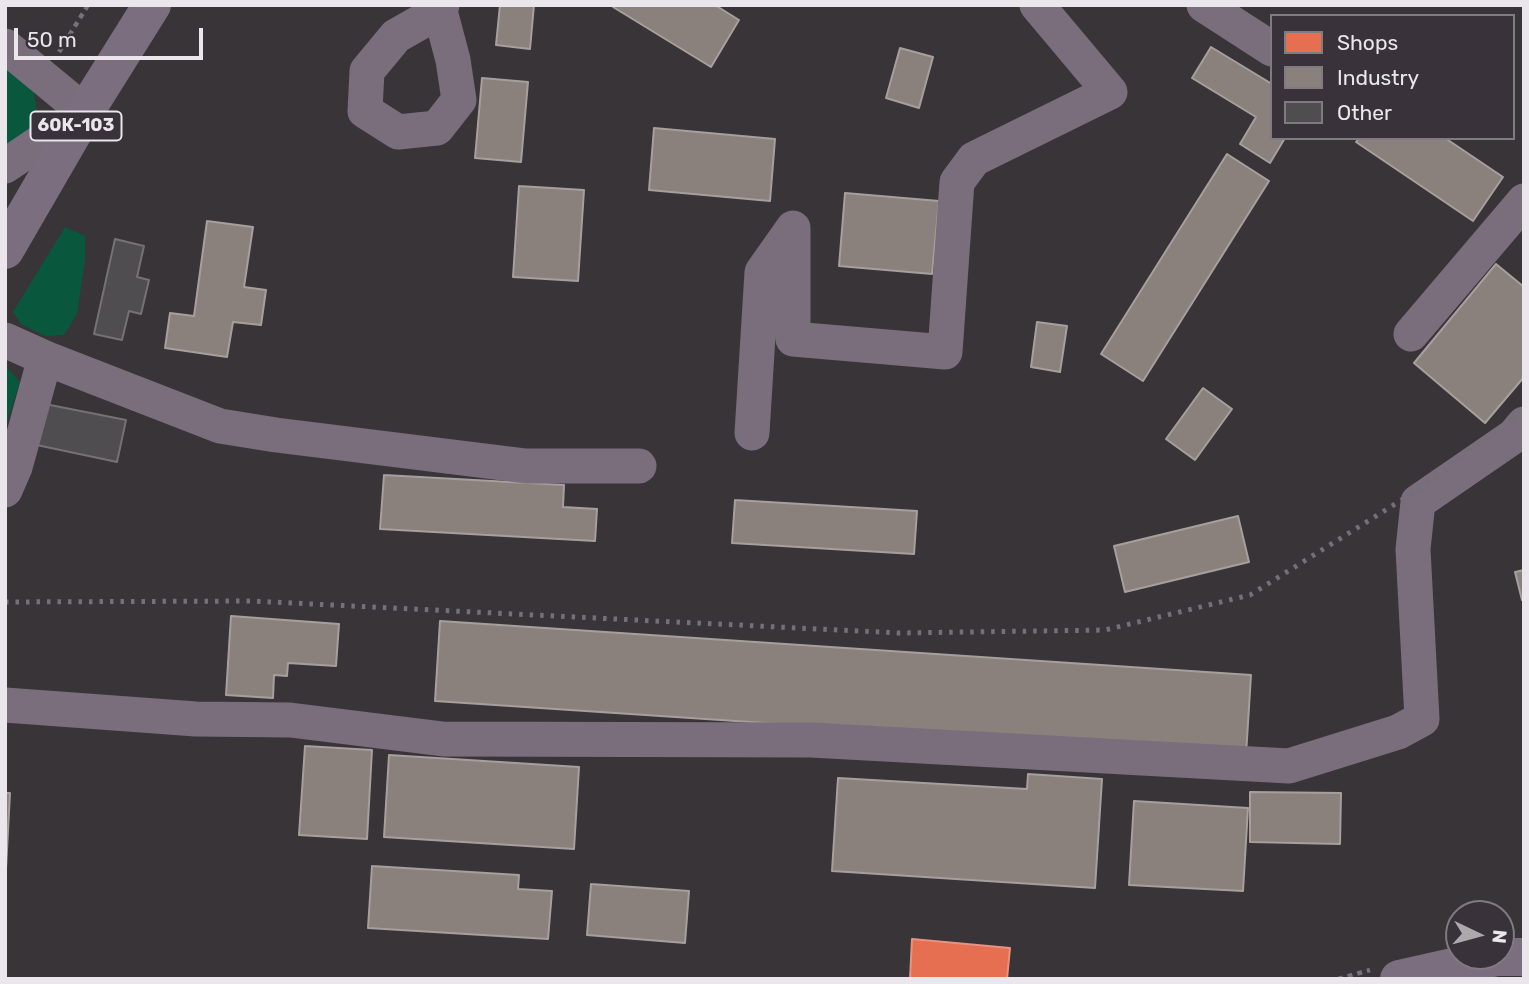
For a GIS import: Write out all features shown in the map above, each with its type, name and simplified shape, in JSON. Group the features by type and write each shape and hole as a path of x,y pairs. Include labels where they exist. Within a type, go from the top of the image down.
{"main road":[{"name":"60К-103","path":"5,250 85,112 152,5"},
{"path":"1399,979 1497,957 1524,957"}],"lane":[{"path":"752,433 762,272 793,228 793,339 945,352 957,182 974,159 1110,92 1037,5"},
{"path":"1204,5 1270,48"},
{"path":"5,46 85,112 5,166"},
{"path":"1411,334 1524,201"},
{"path":"5,340 220,426 526,466 639,466"},
{"path":"5,490 15,467 45,358"},
{"path":"5,705 196,719 290,720 443,740 811,740 1289,766 1398,732 1422,719 1413,549 1418,502 1514,436 1524,424"}],"green space":[{"path":"5,62 34,92 38,118 5,161"},
{"path":"65,227 85,236 85,259 77,314 64,335 45,336 21,324 13,312"},
{"path":"5,365 20,382 5,428"}],"building: Shops":[{"path":"912,939 1010,948 1007,979 910,979"}],"building: Industry":[{"path":"500,5 534,5 530,49 496,45"},
{"path":"715,5 739,20 711,67 613,7"},
{"path":"1211,47 1270,83 1270,140 1284,140 1270,163 1240,144 1256,117 1192,78"},
{"path":"900,48 933,57 919,108 886,98"},
{"path":"482,78 528,82 521,162 475,158"},
{"path":"654,128 775,139 770,201 649,190"},
{"path":"1448,140 1503,177 1473,221 1356,142"},
{"path":"1227,154 1269,181 1143,381 1101,354"},
{"path":"519,186 584,190 578,281 513,277"},
{"path":"845,193 939,201 932,274 839,266"},
{"path":"207,221 253,227 244,287 266,290 261,325 233,322 227,357 165,348 170,313 194,316"},
{"path":"1496,264 1524,287 1524,377 1485,423 1414,363"},
{"path":"1037,322 1067,326 1060,372 1031,367"},
{"path":"1203,388 1232,409 1195,460 1166,439"},
{"path":"384,475 564,485 563,507 597,509 595,541 380,529"},
{"path":"735,500 917,511 914,554 732,543"},
{"path":"1238,516 1249,562 1125,592 1114,546"},
{"path":"1524,570 1524,599 1522,600 1515,572"},
{"path":"231,616 339,624 336,666 288,663 287,676 274,675 273,698 226,695"},
{"path":"440,621 1251,675 1246,755 435,701"},
{"path":"305,746 372,750 367,839 299,835"},
{"path":"389,755 579,767 574,849 384,837"},
{"path":"1028,774 1102,779 1095,888 832,871 838,778 1027,789"},
{"path":"1250,792 1341,793 1340,844 1250,842"},
{"path":"5,793 10,793 5,888"},
{"path":"1134,801 1248,808 1243,891 1129,885"},
{"path":"372,866 519,875 518,889 552,891 548,939 368,928"},
{"path":"591,884 689,891 685,943 587,935"}],"building: Other":[{"path":"115,239 144,246 137,277 149,280 141,314 129,311 122,340 94,334"},
{"path":"40,403 126,420 117,462 32,444"}],"railway":[{"path":"5,602 251,601 899,633 1105,630 1250,595 1416,491 1512,419 1524,403"}]}
